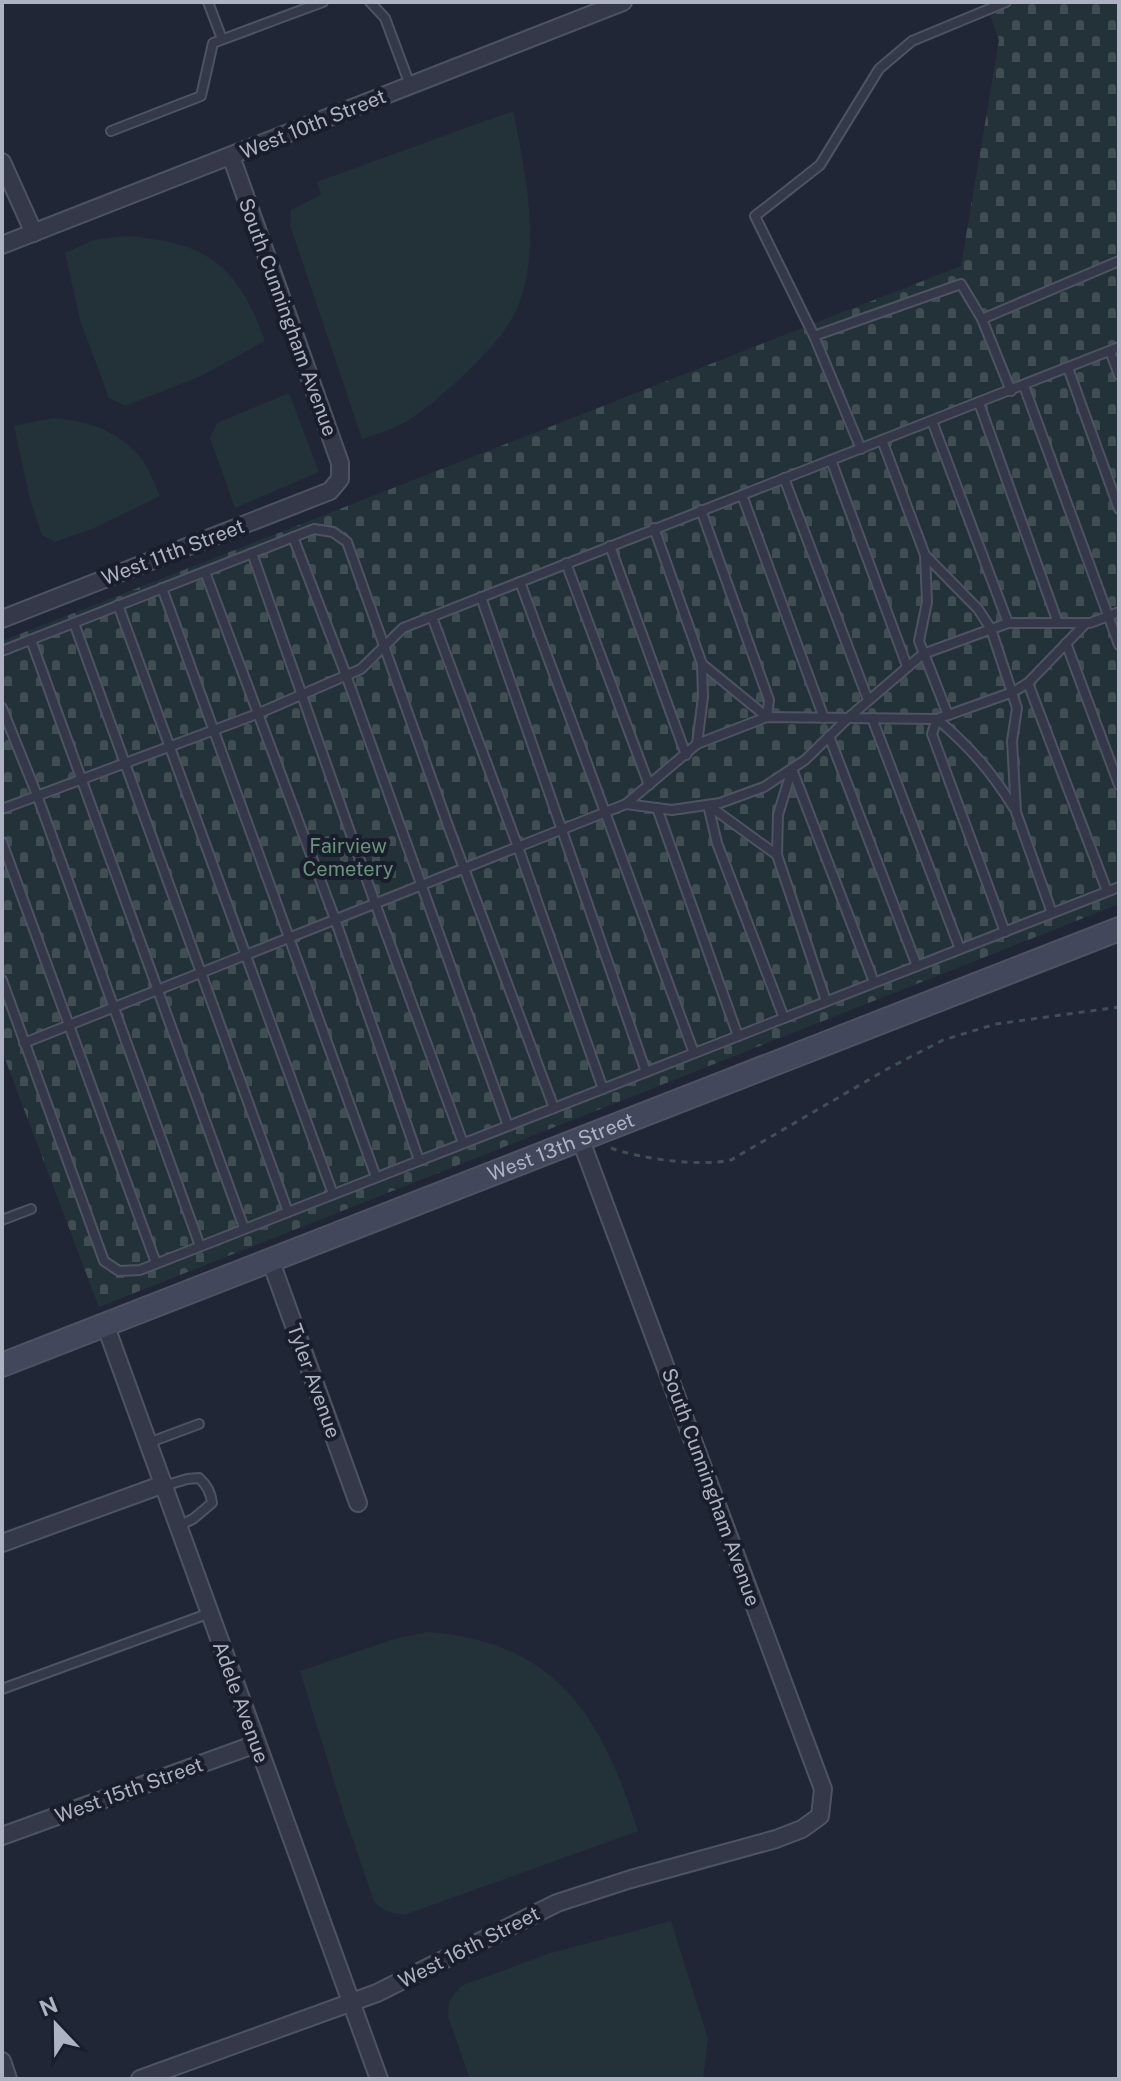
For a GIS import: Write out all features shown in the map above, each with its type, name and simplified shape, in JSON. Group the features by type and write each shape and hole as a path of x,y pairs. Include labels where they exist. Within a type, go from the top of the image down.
{"street":[{"name":"West 10th Street","path":"2,245 623,2"},
{"name":"South Cunningham Avenue","path":"231,156 340,463 340,479"},
{"path":"2,162 34,233"},
{"name":"West 11th Street","path":"2,619 330,491 340,479"},
{"name":"West 13th Street","path":"2,1365 270,1259 582,1142 1119,929"},
{"name":"South Cunningham Avenue","path":"582,1142 823,1789 820,1816 802,1829"},
{"name":"Tyler Avenue","path":"270,1259 358,1503"},
{"name":"Adele Avenue","path":"105,1324 379,2079"},
{"path":"2,1543 164,1485"},
{"name":"West 15th Street","path":"2,1836 256,1744"},
{"name":"West 16th Street","path":"140,2079 397,1983 557,1903 802,1829"},
{"path":"2,2061 8,2079"}],"lane":[{"path":"208,2 222,39"},
{"path":"111,131 201,96 213,43 323,2"},
{"path":"370,2 385,18 410,85"},
{"path":"861,449 814,336 755,216 820,165 879,69 912,41 1006,2"},
{"path":"982,319 1119,261"},
{"path":"814,336 961,284 982,319 1011,391"},
{"path":"2,809 257,714 361,669 403,628 1114,349 1119,375"},
{"path":"1068,368 1119,509"},
{"path":"1024,386 1119,645"},
{"path":"979,403 1058,623"},
{"path":"932,421 1008,623"},
{"path":"882,440 925,555 927,602 919,641 948,715"},
{"path":"831,460 907,666"},
{"path":"784,478 868,700"},
{"path":"742,495 824,718"},
{"path":"701,510 769,700 767,717"},
{"path":"654,528 702,664 703,697 697,744"},
{"path":"2,651 314,529 333,532 347,542 554,1108"},
{"path":"293,537 346,675 508,1126"},
{"path":"610,546 686,755"},
{"path":"252,553 463,1143"},
{"path":"925,555 978,609 991,629 1017,708 1012,741 1016,812"},
{"path":"566,563 649,785"},
{"path":"205,572 335,919 419,1160"},
{"path":"520,582 694,1053"},
{"path":"162,588 376,1177"},
{"path":"481,597 646,1072"},
{"path":"118,605 248,954 333,1194"},
{"path":"626,804 672,810 720,803 764,787 792,768 923,654 1008,623 1086,623 1119,612"},
{"path":"432,617 518,847 603,1089"},
{"path":"74,623 288,1212"},
{"path":"24,1043 626,804 697,744 767,717 937,719 1013,692 1028,683 1086,623"},
{"path":"31,640 244,1228"},
{"path":"1066,643 1119,785"},
{"path":"702,664 767,717"},
{"path":"1028,683 1107,891"},
{"path":"2,708 37,795 200,1246"},
{"path":"872,718 960,949"},
{"path":"937,719 971,749 996,778 1016,812 1052,913"},
{"path":"937,719 932,734 1005,932"},
{"path":"829,736 917,966"},
{"path":"792,768 778,815 777,855 826,1001"},
{"path":"792,768 874,982"},
{"path":"708,805 777,855"},
{"path":"708,805 717,843 784,1018"},
{"path":"657,808 738,1036"},
{"path":"2,842 156,1263"},
{"path":"2,980 104,1261 119,1271 140,1270 1119,887"},
{"path":"2,1220 31,1209"},
{"path":"148,1443 199,1424"},
{"path":"164,1485 199,1478 212,1496 212,1503 204,1511 178,1526"},
{"path":"2,1689 210,1613"}],"path":[{"path":"582,1142 641,1157 702,1163 731,1160 943,1040 996,1024 1119,1007"}],"green space":[{"name":"Fairview Cemetery","path":"985,2 1119,2 1119,904 99,1307 2,1051 2,641 961,266 999,40"},
{"path":"513,111 530,220 527,276 520,301 499,337 446,391 407,421 362,439 290,225 291,210 321,195 317,182"},
{"path":"124,236 177,244 215,262 230,275 242,293 265,341 201,376 125,406 109,398 80,320 65,253 94,240"},
{"path":"289,393 319,472 235,508 210,438 217,423"},
{"path":"53,418 89,424 120,439 142,460 160,496 94,528 55,542 42,535 30,499 14,426"},
{"path":"428,1632 473,1639 510,1651 541,1669 568,1692 608,1753 638,1831 404,1915 377,1904 345,1817 300,1671 398,1638"},
{"path":"671,1921 708,2039 703,2079 470,2079 448,2016 449,2002 461,1986 551,1953"}]}
